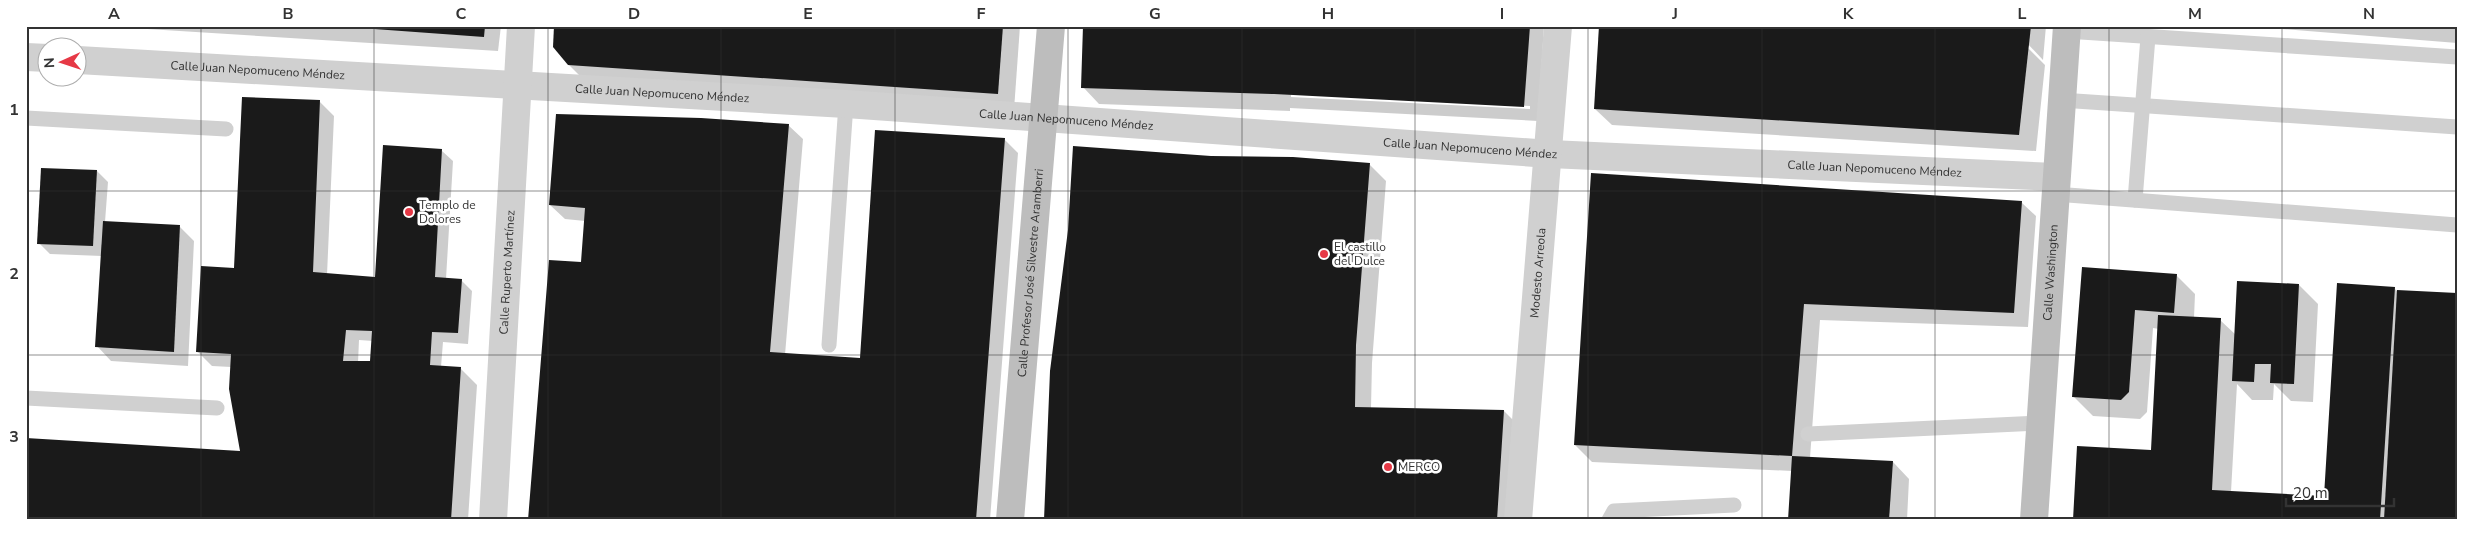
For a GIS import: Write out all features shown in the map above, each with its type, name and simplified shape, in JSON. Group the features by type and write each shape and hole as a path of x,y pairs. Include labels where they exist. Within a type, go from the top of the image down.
{"main road":[{"name":"Calle Profesor José Silvestre Aramberri","path":"1010,520 1045,117 1051,26"},
{"name":"Calle Washington","path":"2034,520 2055,185 2067,29"}],"street":[{"name":"Calle Ruperto Martínez","path":"494,520 516,87 521,26"},
{"name":"Modesto Arreola","path":"1518,520 1550,154 1558,26"},
{"name":"Calle Juan Nepomuceno Méndez","path":"88,61 516,87 846,104 1550,154 2055,185"}],"lane":[{"path":"2067,29 2148,37 2457,57"},
{"path":"2135,200 2148,37"},
{"path":"2061,100 2457,128"},
{"path":"829,345 846,104"},
{"path":"26,118 226,129"},
{"path":"2055,185 2135,200 2457,225"},
{"path":"26,398 217,408"},
{"path":"1808,434 2041,423"},
{"path":"1609,520 1614,511 1734,504"}],"building":[{"path":"333,26 485,26 484,37"},
{"path":"554,26 1003,26 998,94 568,65 553,47"},
{"path":"1083,26 1530,26 1524,107 1274,94 1081,88"},
{"path":"1599,26 2031,26 2019,135 1594,109"},
{"path":"242,97 320,100 313,272 375,277 383,145 442,149 435,277 462,279 458,333 432,332 430,365 461,367 451,520 26,520 26,438 240,451 229,389 231,354 196,352 201,266 234,268","holes":["346,330 372,331 370,361 343,361"]},
{"path":"556,114 701,118 789,124 770,352 860,358 875,130 1005,138 976,520 528,520 549,260 581,262 585,208 549,205"},
{"path":"1073,146 1211,156 1293,157 1370,163 1356,345 1355,407 1504,410 1497,520 1044,520 1050,371 1068,230"},
{"path":"41,168 97,170 93,246 37,244"},
{"path":"1591,173 2022,201 2014,313 1804,304 1792,456 1574,445"},
{"path":"103,221 180,225 174,352 95,347"},
{"path":"2082,267 2177,274 2174,313 2135,310 2129,392 2121,400 2072,397"},
{"path":"2237,281 2299,284 2294,384 2270,383 2271,364 2255,364 2254,382 2232,381"},
{"path":"2337,283 2395,287 2380,520 2073,520 2077,446 2151,450 2158,315 2221,318 2212,490 2324,496"},
{"path":"2397,290 2457,293 2457,520 2384,520"},
{"path":"1792,456 1893,461 1889,520 1788,520"}],"place":[{"name":"Templo de Dolores","path":"409,212"},
{"name":"El castillo del Dulce","path":"1324,254"},
{"name":"MERCO","path":"1388,467"}]}
